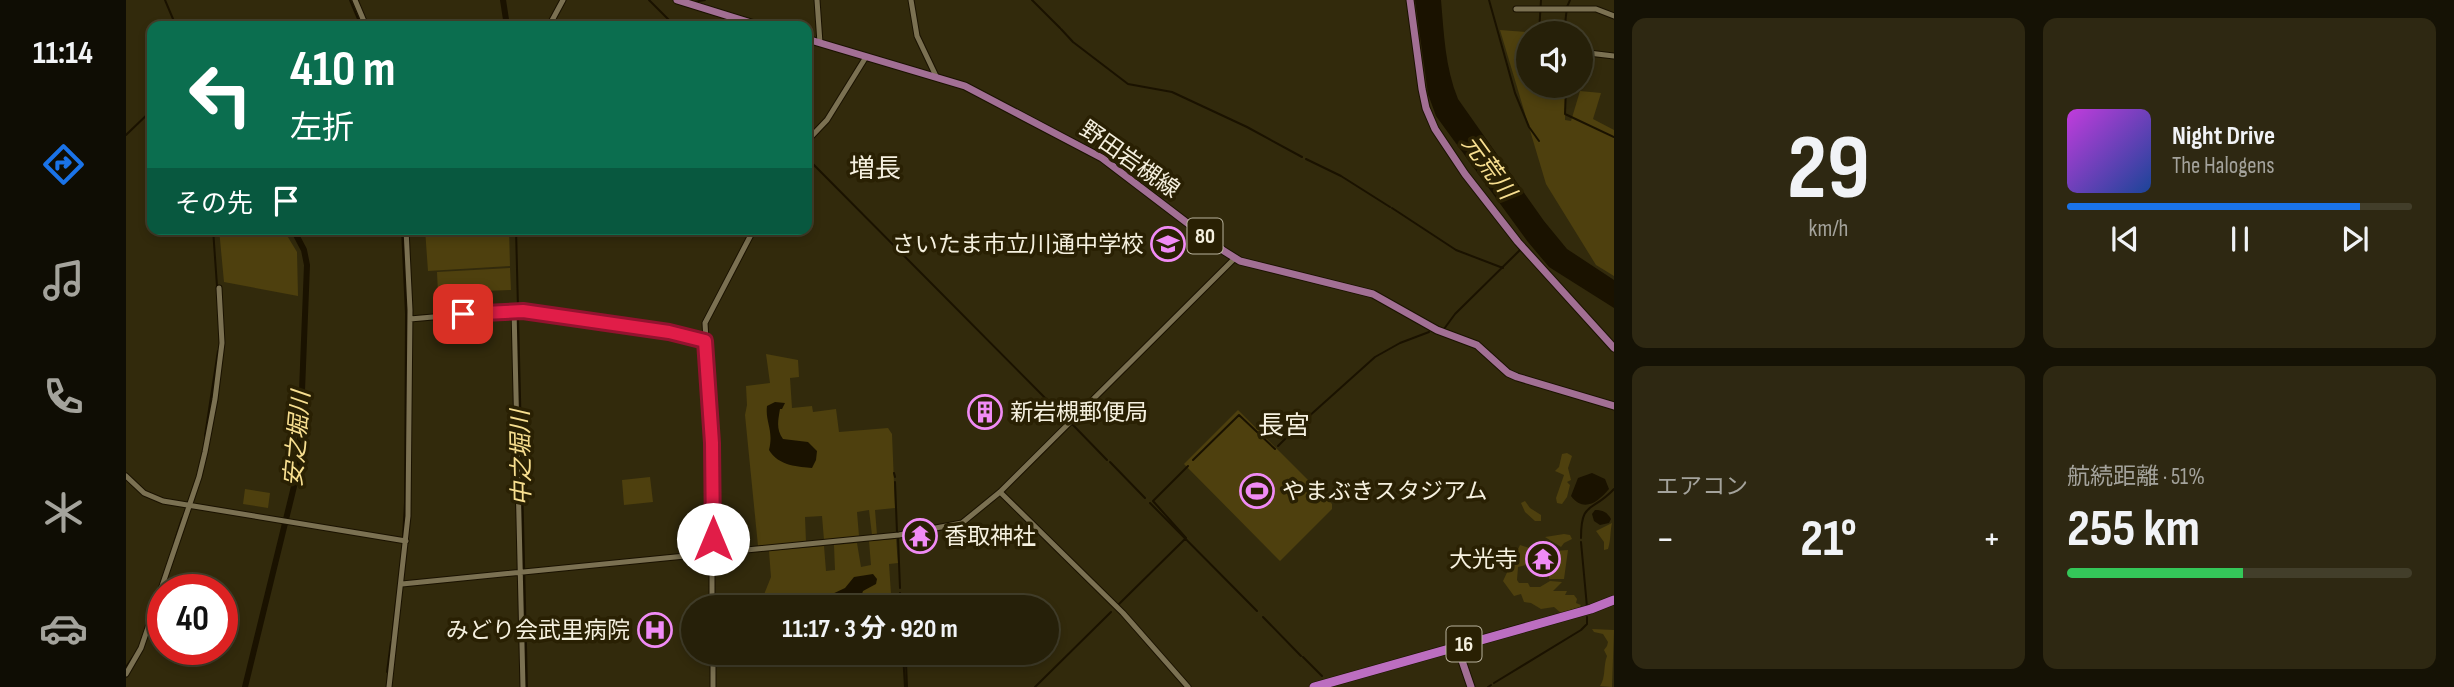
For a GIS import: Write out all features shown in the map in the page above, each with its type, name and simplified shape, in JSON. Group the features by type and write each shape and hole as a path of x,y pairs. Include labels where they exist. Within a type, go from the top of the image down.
{"highway":[{"name":"16","path":"1325,687 1614,602"},
{"name":"16","path":"1314,687 1458,648"}],"main road":[{"path":"677,0 745,21"},
{"path":"1410,0 1422,89 1435,129 1465,174 1518,242 1614,348"},
{"name":"野田岩槻線","path":"812,41 965,86 1102,158 1235,258 1248,264 1373,294 1437,330 1477,345 1508,373 1614,406"},
{"path":"1458,648 1471,687"}],"street":[{"path":"355,0 364,21"},
{"path":"552,21 563,0"},
{"path":"817,0 820,43"},
{"path":"911,0 917,36 936,76"},
{"path":"1517,9 1596,9 1614,16"},
{"path":"1593,54 1614,56"},
{"path":"812,136 827,120 866,57"},
{"path":"389,687 407,541 410,319 406,235"},
{"path":"712,595 712,443 705,323 751,235"},
{"path":"402,584 899,535 962,523 1000,492 1235,258"},
{"path":"126,674 141,648 199,477 215,399 222,343 219,288"},
{"path":"410,319 516,310 669,332 705,341"},
{"path":"516,310 523,687"},
{"path":"126,476 137,488 163,501 407,541"},
{"path":"1000,492 1123,613 1188,687"},
{"path":"713,665 713,687"}],"shaded area":[{"path":"1500,30 1516,31 1516,84"},
{"path":"1593,92 1601,93 1593,119 1614,130 1614,276 1596,265 1546,184 1520,98 1566,98 1565,120 1571,121 1578,98 1593,98"},
{"path":"220,235 287,235 297,252 298,296 224,282"},
{"path":"425,235 509,235 510,266 428,271"},
{"path":"510,268 511,290 438,293 437,272"},
{"path":"766,354 798,360 799,377 790,378 792,408 812,406 813,412 836,409 839,432 888,428 892,434 895,508 875,510 877,535 872,535 869,510 857,512 859,536 824,540 822,516 805,517 806,542 758,546 745,415 746,386 770,383"},
{"path":"1238,410 1332,504 1332,509 1280,561 1184,464"},
{"path":"1562,454 1572,456 1568,468 1571,480 1567,482 1570,485 1562,504 1557,503 1556,498 1564,475 1555,471 1559,467"},
{"path":"650,477 653,502 624,505 622,480"},
{"path":"245,489 270,493 268,508 243,504"},
{"path":"1525,501 1541,515 1541,521 1535,521 1525,512 1521,503"},
{"path":"1612,523 1608,549 1604,550 1604,542 1596,531"},
{"path":"1570,535 1572,539 1561,547 1545,537"},
{"path":"896,539 898,563 889,564 891,594 764,595 771,577 769,551 824,546 826,571 835,570 834,545 857,543 861,567 871,565 869,541"},
{"path":"1520,545 1532,549 1530,564 1518,567 1519,583 1540,587 1550,581 1562,582 1553,591 1567,591 1565,595 1574,595 1576,603 1581,605 1579,608 1561,613 1554,607 1541,609 1524,602 1521,594 1514,596 1503,581"},
{"path":"1548,545 1554,545 1555,551 1568,550 1564,579 1549,579 1552,555 1549,554"},
{"path":"1592,629 1614,630 1612,687 1600,686 1607,656 1604,650 1608,642 1603,634"}],"water":[{"name":"元荒川","path":"1415,0 1441,0 1448,63 1458,99 1544,221 1567,249 1614,280 1614,308 1549,267 1436,116 1428,94"},
{"path":"775,402 785,403 780,409 778,421 783,439 808,442 817,451 812,468 783,462 769,450 771,437 767,406"},
{"path":"1592,473 1605,479 1609,489 1591,504 1581,504 1571,496 1578,478"},
{"path":"1595,510 1606,513 1611,519 1609,523 1600,525 1594,521 1592,514"},
{"path":"873,574 877,579 876,584 863,591 862,595 830,595 845,588 854,577"}],"waterway":[{"path":"165,0 174,21"},
{"path":"350,0 359,21"},
{"name":"中之堀川","path":"503,0 506,21"},
{"path":"649,0 670,21"},
{"path":"694,2 705,0"},
{"path":"1032,0 1060,28"},
{"path":"1489,0 1515,93 1529,127 1539,141"},
{"path":"1540,21 1541,0"},
{"path":"1565,21 1570,0"},
{"path":"1061,29 1073,42 1128,84 1172,92 1247,127 1302,157"},
{"path":"1566,98 1565,114 1614,137"},
{"path":"126,135 147,115"},
{"path":"1306,159 1341,176 1390,207"},
{"path":"812,163 1067,420"},
{"path":"1392,208 1456,250 1503,268"},
{"path":"213,235 217,286"},
{"name":"安之堀川","path":"245,687 299,466 307,265 304,250 296,235"},
{"path":"402,235 406,314 403,537"},
{"name":"中之堀川","path":"516,235 518,308"},
{"path":"1444,329 1455,314 1521,249"},
{"name":"中之堀川","path":"518,314 527,687"},
{"path":"1307,418 1375,357 1400,343 1429,332"},
{"path":"205,436 218,351"},
{"path":"1193,460 1239,415 1275,449"},
{"path":"1278,446 1302,422"},
{"path":"1072,424 1107,460"},
{"path":"1110,462 1145,498"},
{"path":"1119,604 1186,538 1153,501 1188,466"},
{"path":"894,473 895,477"},
{"path":"895,482 897,532"},
{"path":"1581,538 1586,512 1614,489"},
{"path":"1150,503 1257,611"},
{"path":"174,543 182,518"},
{"path":"898,538 900,588"},
{"path":"1581,542 1587,607"},
{"path":"392,637 396,603"},
{"path":"1035,687 1111,612"},
{"path":"1263,617 1301,656"},
{"path":"1494,683 1581,630 1587,624 1587,617"},
{"path":"387,672 391,642"},
{"path":"126,667 133,657"},
{"path":"1303,657 1322,676"},
{"path":"904,665 905,687"},
{"path":"906,665 907,687"}],"place":[{"name":"さいたま市立川通中学校","path":"1168,244"},
{"name":"新岩槻郵便局","path":"985,412"},
{"name":"やまぶきスタジアム","path":"1257,491"},
{"name":"香取神社","path":"920,536"},
{"name":"大光寺","path":"1543,559"},
{"name":"みどり会武里病院","path":"655,630"}],"district":[{"name":"増長","path":"875,168"},
{"name":"長宮","path":"1284,425"}],"route":[{"path":"463,314 523,311 669,332 705,341 712,443 713,539"}]}
